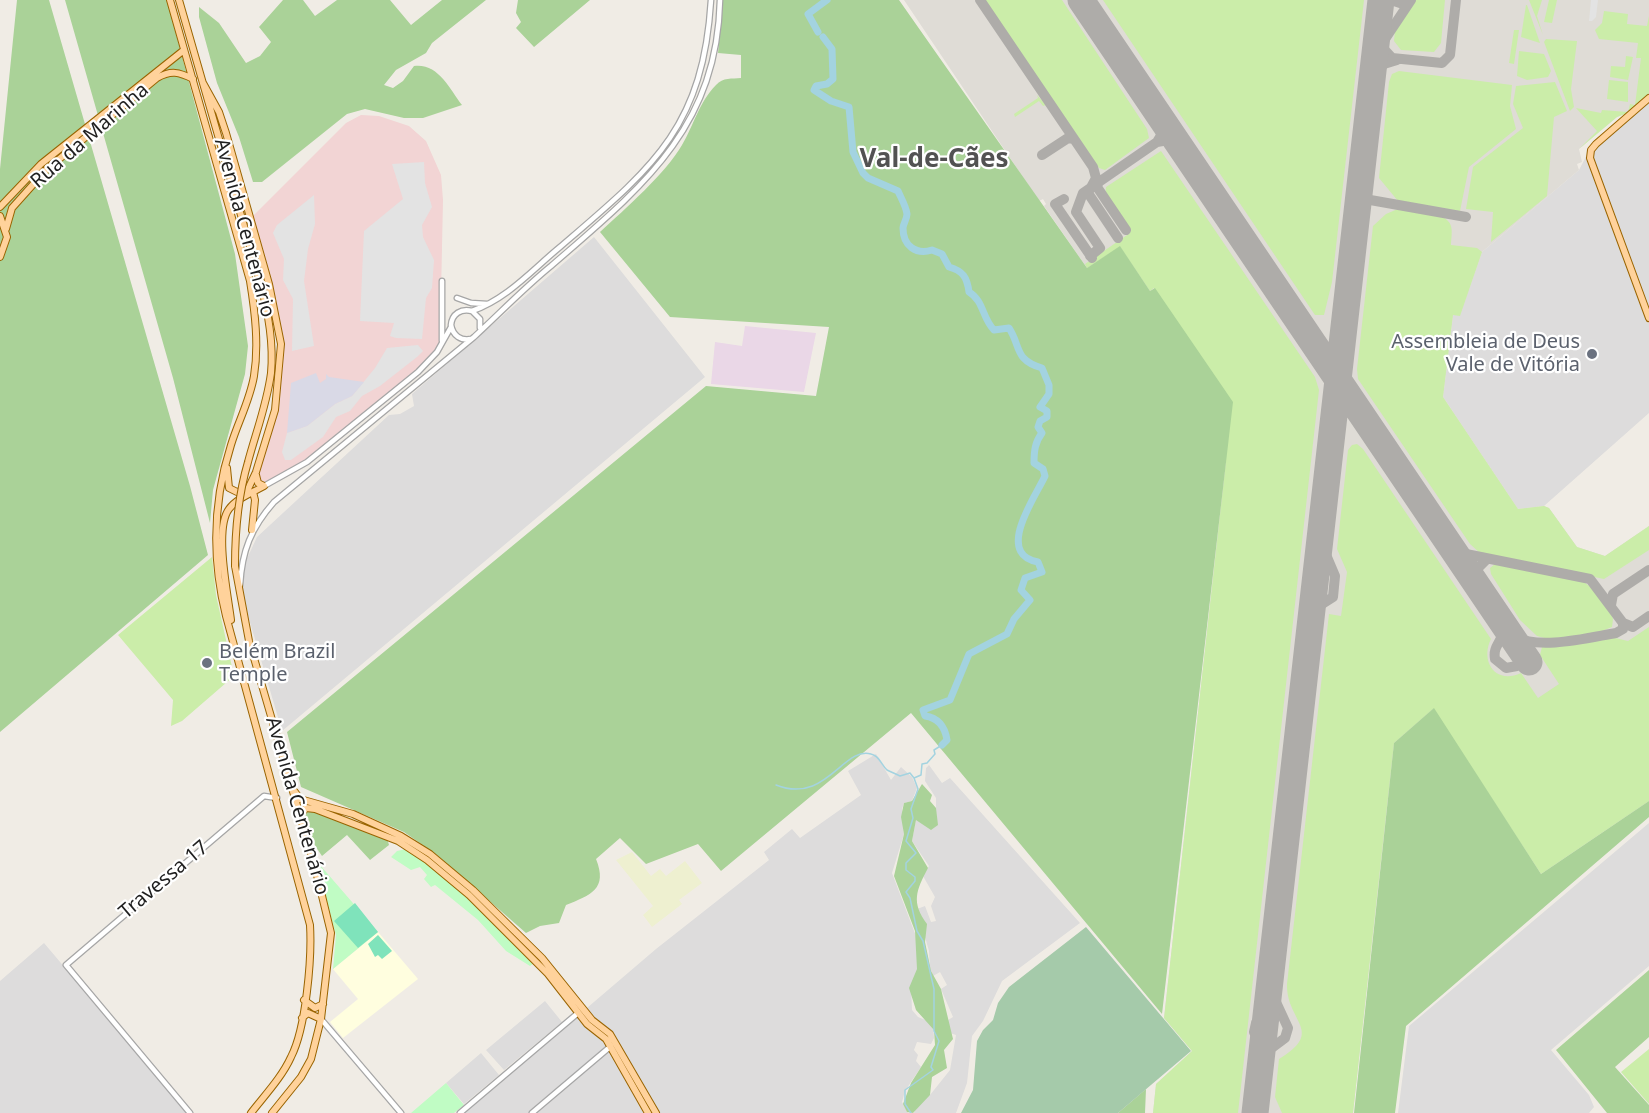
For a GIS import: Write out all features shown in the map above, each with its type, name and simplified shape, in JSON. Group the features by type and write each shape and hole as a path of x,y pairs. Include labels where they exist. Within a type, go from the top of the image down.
{"main road":[{"name":"Avenida Centenário","path":"170,0 250,281 254,306 254,377 221,479 216,534 222,598 310,926 311,949 297,1043 289,1061 251,1113"},
{"name":"Avenida Centenário","path":"179,0 267,304 272,340 271,373 265,406 241,490 235,566 239,600 331,933 319,1031 306,1069 272,1113"},
{"name":"Rua da Marinha","path":"0,207 41,164 184,50"},
{"name":"Rua da Marinha","path":"6,229 12,208 46,170 132,98 167,72 177,72 193,79"},
{"path":"203,83 219,112 226,133 269,284 281,344 278,397 256,472 246,490 237,492 228,488 227,474 231,446"},
{"path":"1649,98 1596,144 1591,150 1590,158 1649,318"},
{"path":"0,216 6,229 6,244 0,257"},
{"path":"252,530 255,500 253,492 264,486 256,481 256,472"},
{"name":"Avenida Centenário","path":"233,641 223,526 228,510 253,492"},
{"path":"292,786 298,798 375,824 430,854 473,890 542,958 613,1044 656,1113"},
{"path":"300,815 306,808 315,809 398,841 427,860 469,895 544,969 578,1013 613,1044 648,1113"},
{"path":"304,1000 315,1008 323,1004"},
{"path":"301,1019 308,1013 315,1014 321,1019"},
{"path":"648,1113 652,1106"}],"street":[{"path":"264,486 307,462 377,407 433,358 452,327 453,318 458,312 472,311 502,297 615,198 669,142 681,123 701,71 708,38 711,0"},
{"path":"239,600 242,562 252,530 274,502 471,339 635,190 674,147 697,106 707,81 716,43 720,0"},
{"path":"442,281 442,344"},
{"path":"457,298 474,303 490,304"},
{"path":"472,311 480,319 480,331"},
{"path":"452,327 460,338 471,339"},
{"path":"374,420 369,417 377,407"},
{"name":"Travessa 17","path":"190,1113 66,965 264,796 277,798"},
{"path":"460,1113 578,1013"},
{"path":"321,1019 401,1113"},
{"path":"319,1031 330,1029"},
{"path":"532,1113 613,1044"}],"shaded area":[{"path":"904,0 1649,0 1649,93 1630,112 1617,117 1579,149 1582,162 1577,164 1579,170 1482,252 1460,316 1453,315 1443,397 1518,509 1544,506 1549,508 1577,547 1605,556 1649,526 1649,801 1596,836 1445,726 1434,709 1394,743 1353,1113 1153,1113 1156,1084 1192,1051 1164,1018 1226,461 1154,288 1150,291 1120,247 1087,268 1044,206 1046,204 1043,199 1039,201"},
{"path":"1591,0 1598,0 1596,17 1589,21"},
{"path":"1649,99 1649,413 1544,506 1518,509 1443,397 1453,315 1460,315 1482,252 1579,170 1591,147"},
{"path":"361,115 379,116 409,126 426,141 441,175 443,200 440,342 433,358 307,463 271,485 261,484 257,476 281,365 278,324 250,219 346,123"},
{"path":"424,162 425,183 432,207 422,225 423,237 434,260 432,288 426,298 422,339 396,338 390,336 394,323 360,321 364,231 403,199 392,164"},
{"path":"314,195 315,224 308,249 304,281 314,346 292,351 293,299 283,280 284,259 273,233 277,225"},
{"path":"594,237 705,377 282,731 242,595 244,565 257,537 389,415 400,414 414,406 412,394"},
{"path":"745,326 816,333 804,392 711,384 715,342 742,346"},
{"path":"418,345 423,351 417,357 380,386 362,396 350,411 336,417 323,437 291,460 285,460 282,452 287,433 307,426 335,404 352,396 375,368 387,348"},
{"path":"316,373 320,383 326,379 326,374 329,377 364,382 352,396 335,404 307,426 287,433 291,383"},
{"path":"876,754 891,780 901,767 912,777 917,788 912,801 904,803 902,809 904,834 892,873 922,952 921,975 911,986 912,1010 918,1017 933,1023 934,1038 931,1044 917,1042 914,1050 918,1055 916,1061 921,1067 905,1091 902,1102 908,1113 464,1113 656,949 769,860 764,852 792,829 800,838 861,795 848,771"},
{"path":"929,765 942,783 950,778 1080,923 1002,981 983,1021 972,1036 967,1083 956,1113 914,1113 917,1104 930,1095 950,1070 956,1035 947,1032 948,1020 953,1017 941,989 947,985 940,972 933,976 929,951 917,909 925,906 931,922 936,921 931,906 935,897 923,876 929,866 912,841 916,819 922,823 936,812 936,798 925,781 926,768"},
{"path":"1649,823 1649,966 1551,1050 1589,1095 1594,1107 1589,1113 1398,1113 1409,1026"},
{"path":"632,852 651,876 660,869 666,876 685,861 702,883 679,900 682,904 652,927 643,915 653,906 616,860"},
{"path":"1086,927 1191,1051 1118,1113 961,1113 973,1090 977,1041 983,1030 993,1020 998,1003 1009,987"},
{"path":"378,932 418,979 343,1038 330,1022 358,999 333,969"},
{"path":"44,943 188,1113 0,1113 0,981"},
{"path":"545,1001 562,1022 504,1070 486,1050"},
{"path":"481,1053 499,1075 464,1104 446,1083"}],"green space":[{"path":"17,0 49,0 208,555 0,732 0,169"},
{"path":"65,0 167,0 235,254 248,346 245,374 213,490 210,523 173,378"},
{"path":"283,0 303,0 315,16 337,0 390,0 411,25 442,0 486,0 432,43 426,53 396,70 384,85 393,88 403,81 414,66 430,68 442,78 462,105 423,118 404,118 365,109 347,114 262,182 253,182 239,137 217,83 199,17 199,7 219,23 246,63 260,56 271,42 259,27"},
{"path":"518,0 590,0 534,47 516,28 521,22 516,13"},
{"path":"723,0 899,0 1087,268 1120,246 1150,291 1155,288 1233,402 1162,1014 911,713 721,871 698,844 646,864 620,838 596,859 600,877 595,889 583,898 566,905 559,923 540,926 526,933 437,855 404,832 301,787 287,732 706,386 816,396 829,327 670,317 600,232 644,190 675,156 705,99 716,85 725,80 741,78 741,55 718,53"},
{"path":"985,0 1062,0 1147,129 1149,138 1105,170 1099,168"},
{"path":"1103,0 1364,0 1332,282 1324,315 1315,315"},
{"path":"1416,0 1445,0 1441,43 1434,52 1401,50 1394,41 1395,31"},
{"path":"1529,0 1542,0 1537,16 1543,35"},
{"path":"1549,0 1557,0 1552,23 1544,22"},
{"path":"1527,5 1540,43 1521,37"},
{"path":"1604,11 1628,14 1627,24 1647,26 1649,16 1649,93 1630,112 1617,117 1579,149 1597,131 1576,108 1601,113 1602,110 1628,112 1630,104 1635,105 1641,58 1636,58 1638,43 1599,39 1595,30 1602,23"},
{"path":"1514,30 1519,30 1514,64 1509,63"},
{"path":"1546,39 1577,41 1571,89 1574,107 1570,111 1544,42"},
{"path":"1519,51 1544,54 1551,71 1548,77 1527,80 1517,76"},
{"path":"1626,56 1633,57 1628,80 1610,77 1611,66 1625,67"},
{"path":"1399,71 1512,85 1510,106 1516,129 1469,167 1460,211 1398,201 1379,178 1389,82 1392,74"},
{"path":"1609,80 1628,82 1628,102 1607,99"},
{"path":"1555,82 1567,111 1554,117 1547,196 1491,242 1493,212 1466,209 1473,167 1523,128 1513,104 1516,86"},
{"path":"1037,95 1046,105 1043,106 1039,101 1015,117 1014,114 1038,98"},
{"path":"1161,151 1315,377 1319,390 1238,1113 1153,1113 1156,1084 1192,1051 1164,1018 1226,461 1154,288 1150,291 1120,247 1087,268 1085,264 1130,233 1110,205 1106,187"},
{"path":"1400,208 1425,211 1444,217 1451,226 1451,245 1477,248 1482,252 1460,316 1453,315 1443,397 1518,509 1544,506 1549,508 1577,547 1605,556 1649,526 1649,550 1604,579 1480,553 1470,544 1358,379 1357,369 1373,226 1386,214"},
{"path":"1357,444 1363,449 1491,639 1487,655 1492,669 1497,673 1512,676 1521,673 1538,698 1559,684 1540,655 1542,647 1611,637 1628,641 1649,627 1649,801 1541,874 1433,709 1394,743 1353,1113 1282,1113 1275,1097 1279,1059 1293,1049 1300,1041 1302,1033 1288,997 1287,984 1329,614 1341,616 1347,572 1337,549 1348,450 1352,445"},
{"path":"212,557 216,595 234,676 182,721 171,726 173,700 118,635"},
{"path":"1495,564 1584,582 1597,592 1610,610 1613,619 1612,627 1597,633 1548,639 1537,636 1520,620 1491,574 1490,568"},
{"path":"1434,708 1541,874 1649,801 1649,817 1406,1026 1395,1113 1354,1113 1394,743"},
{"path":"922,784 932,795 930,801 936,808 938,825 931,830 916,820 912,841 928,868 918,890 917,903 927,924 925,942 931,971 941,989 953,1039 944,1050 947,1068 932,1077 930,1095 913,1113 907,1112 903,1104 911,1083 935,1045 934,1030 916,1010 909,988 917,969 915,931 894,876 904,834 901,817 904,803 912,801"},
{"path":"311,809 387,838 389,845 370,860 347,835 322,856 312,841 306,825 304,813"},
{"path":"406,849 423,858 457,884 537,961 530,966 506,951 478,920 435,885 431,887 424,879 427,875 420,867 411,870 391,857 397,851"},
{"path":"320,865 378,932 333,969 336,935 318,868"},
{"path":"355,903 378,932 358,948 334,921"},
{"path":"378,935 392,951 382,959 378,955 375,957 368,944"},
{"path":"1649,970 1649,1037 1615,1067 1649,1105 1649,1113 1607,1113 1556,1050"},
{"path":"1649,1049 1649,1104 1621,1072"},
{"path":"446,1083 464,1105 454,1113 411,1113"},
{"path":"1146,1089 1145,1113 1118,1113"}],"waterway":[{"path":"818,32 808,14 827,0"},
{"path":"823,37 832,49 833,79 827,84 816,86 814,90 831,101 849,107 853,152 863,173 868,178 898,191 905,205 907,216 903,228 905,240 916,250 932,250 942,254 949,267 961,273 967,282 969,292 978,300 990,325 994,330 1009,328 1022,357 1042,368 1049,385 1049,394 1040,407 1047,411 1047,417 1040,421 1038,427 1042,433 1036,443 1034,459 1034,463 1043,469 1045,476 1027,510 1019,537 1019,548 1025,557 1038,562 1042,572 1025,578 1021,590 1030,600 1014,619 1007,634 969,654 950,700 923,710 925,716 938,721 943,727 947,740 942,745"},
{"path":"911,1113 905,1104 905,1090 933,1070 931,1067 939,1041 934,1031 934,989 923,941 917,931 910,898 906,892 915,881 915,877 906,870 906,863 916,853 906,841 913,818 911,809 918,789 914,778 921,775 922,764 927,763 935,754 934,750 942,745"},
{"path":"776,785 793,789 808,787 821,782 851,758 861,754 874,755 887,770 900,776 910,773 914,778"}],"taxiway":[{"path":"980,0 1093,167 1096,178 1088,193 1118,238"},
{"path":"1391,0 1403,4 1411,0"},
{"path":"1375,54 1411,0"},
{"path":"1377,33 1379,44 1392,58 1442,63 1450,55 1456,0"},
{"path":"1373,76 1384,64 1397,60"},
{"path":"1090,256 1100,248 1076,212 1083,193 1157,142 1163,132 1161,119"},
{"path":"1042,155 1068,138 1074,139"},
{"path":"1157,142 1168,140 1180,145"},
{"path":"1099,181 1097,187 1126,230"},
{"path":"1359,198 1466,217"},
{"path":"1064,199 1055,204 1092,258"},
{"path":"1321,529 1316,570 1306,589 1310,599 1322,604 1333,597 1335,576 1321,543 1324,512"},
{"path":"1436,524 1451,545 1461,553 1590,579 1623,623 1623,629 1616,633 1550,643 1525,640 1516,636 1498,617 1475,580 1478,568 1487,559"},
{"path":"1611,605 1613,594 1649,570"},
{"path":"1623,623 1633,627 1649,616"},
{"path":"1502,622 1503,634 1496,649 1495,659 1506,668 1517,666"},
{"path":"1270,979 1266,1009 1256,1023 1254,1032 1260,1043 1273,1047 1285,1038 1288,1028 1270,989 1274,952"}],"runway":[{"path":"1081,0 1529,662"},
{"path":"1255,1113 1381,0"}],"place":[{"name":"Assembleia de Deus Vale de Vitória","path":"1592,354"},
{"name":"Belém Brazil Temple","path":"207,663"}],"district":[{"name":"Val-de-Cães","path":"934,160"}]}
